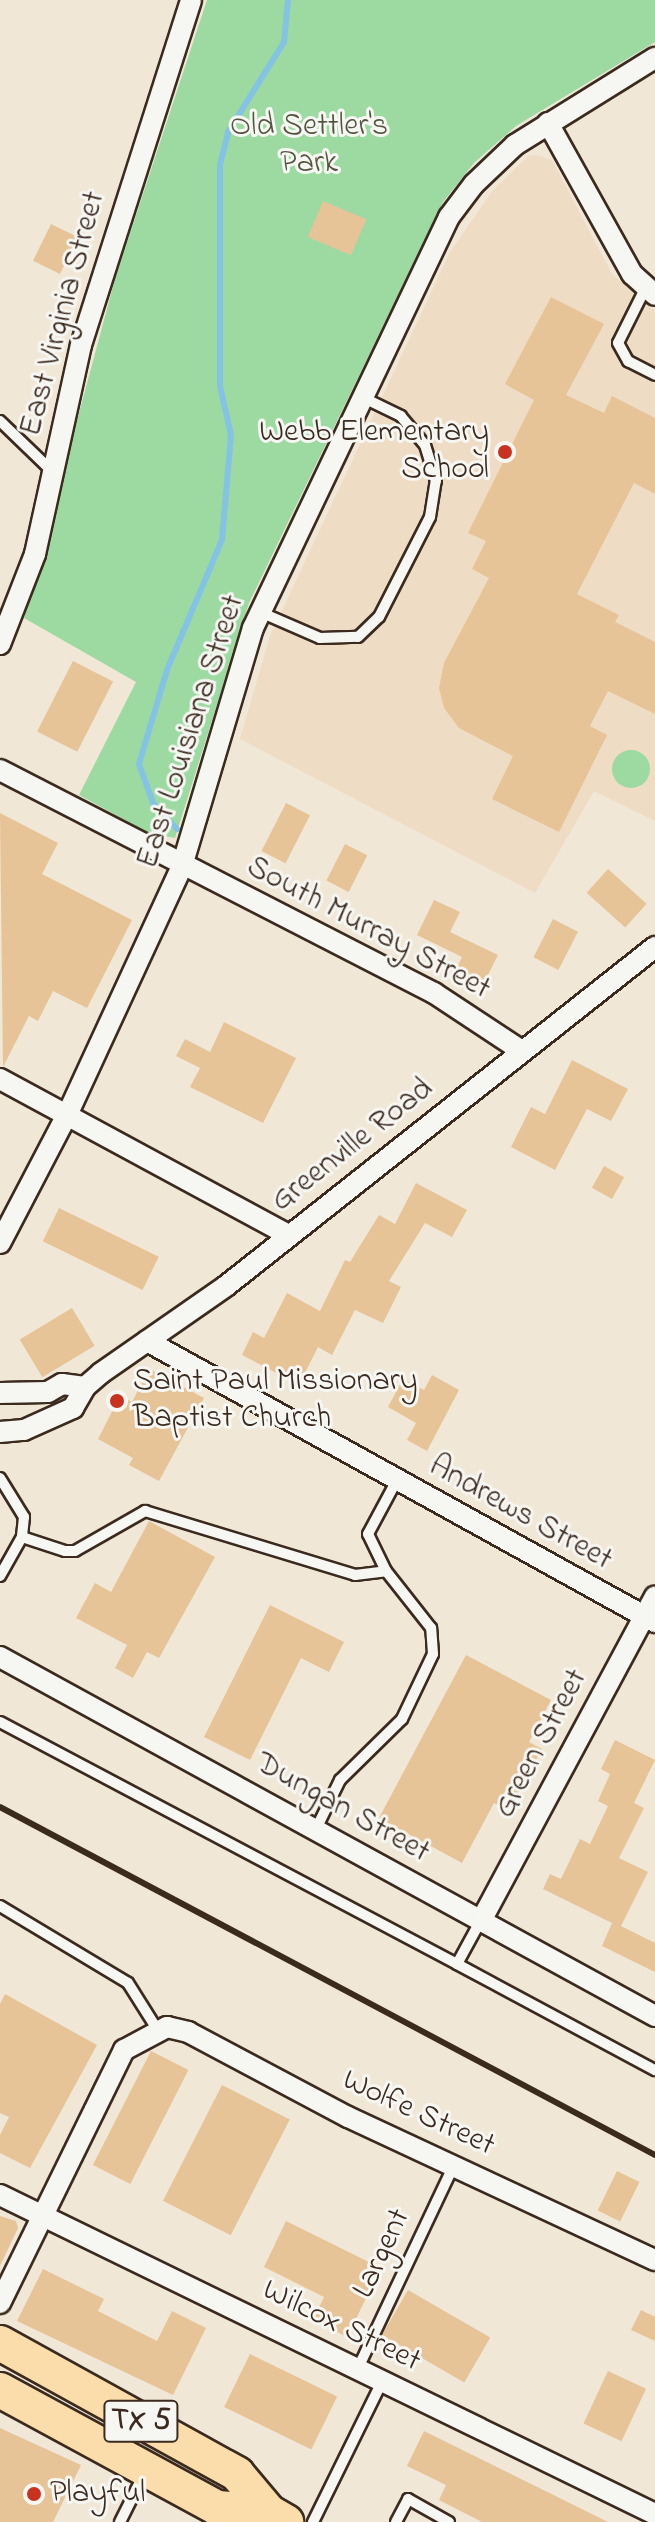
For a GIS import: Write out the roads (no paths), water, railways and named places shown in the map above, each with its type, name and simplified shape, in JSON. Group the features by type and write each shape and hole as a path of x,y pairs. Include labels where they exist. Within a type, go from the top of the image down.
{"main road":[{"name":"TX 5","path":"0,2343 237,2474 277,2517"},
{"name":"TX 5","path":"0,2390 217,2508 277,2517"}],"street":[{"name":"East Virginia Street","path":"0,644 35,554 81,345 191,0"},
{"name":"East Louisiana Street","path":"0,1243 68,1113 182,866 260,612 460,200 488,168 548,123 655,58"},
{"path":"548,123 650,292"},
{"name":"South Murray Street","path":"0,770 434,993 522,1051"},
{"name":"Greenville Road","path":"0,1432 24,1430 73,1408 85,1387 289,1235 654,948"},
{"path":"0,1079 289,1235"},
{"name":"Andrews Street","path":"147,1341 650,1620"},
{"name":"Greenville Road","path":"0,1393 48,1392 62,1384 85,1387"},
{"name":"Green Street","path":"482,1919 650,1620 655,1597"},
{"name":"Dungan Street","path":"0,1657 655,2016"},
{"path":"0,2303 7,2272 44,2217 124,2050 157,2029"},
{"name":"Wolfe Street","path":"157,2029 188,2032 348,2117 455,2163 655,2260"},
{"name":"Wilcox Street","path":"0,2195 655,2514"}],"lane":[{"path":"650,292 618,343 628,361 655,375"},
{"path":"260,612 320,638 358,637 379,617 430,517 436,481 425,445 401,416 362,397"},
{"path":"0,421 53,472"},
{"path":"0,1478 24,1517 22,1537 0,1576"},
{"path":"316,1829 340,1780 402,1719 433,1654 431,1628 386,1571 368,1534 397,1480"},
{"path":"22,1537 75,1551 145,1511 355,1575 386,1571"},
{"path":"0,1722 655,2070"},
{"path":"0,1906 128,1983 157,2029"},
{"path":"457,1964 482,1919"},
{"name":"Largent","path":"358,2368 455,2163"},
{"path":"313,2522 383,2380"},
{"path":"120,2522 146,2469"},
{"path":"396,2522 408,2499 449,2522"}],"waterway":[{"path":"177,829 153,803 139,764 167,670 222,540 231,435 220,386 220,165 228,132 284,42 288,0"}],"railway":[{"path":"0,1807 655,2155"}],"place":[{"name":"Webb Elementary School","path":"505,452"},
{"name":"Saint Paul Missionary Baptist Church","path":"117,1401"},
{"name":"Playful","path":"34,2494"}],"park label":[{"name":"Old Settler's Park","path":"309,146"}]}
